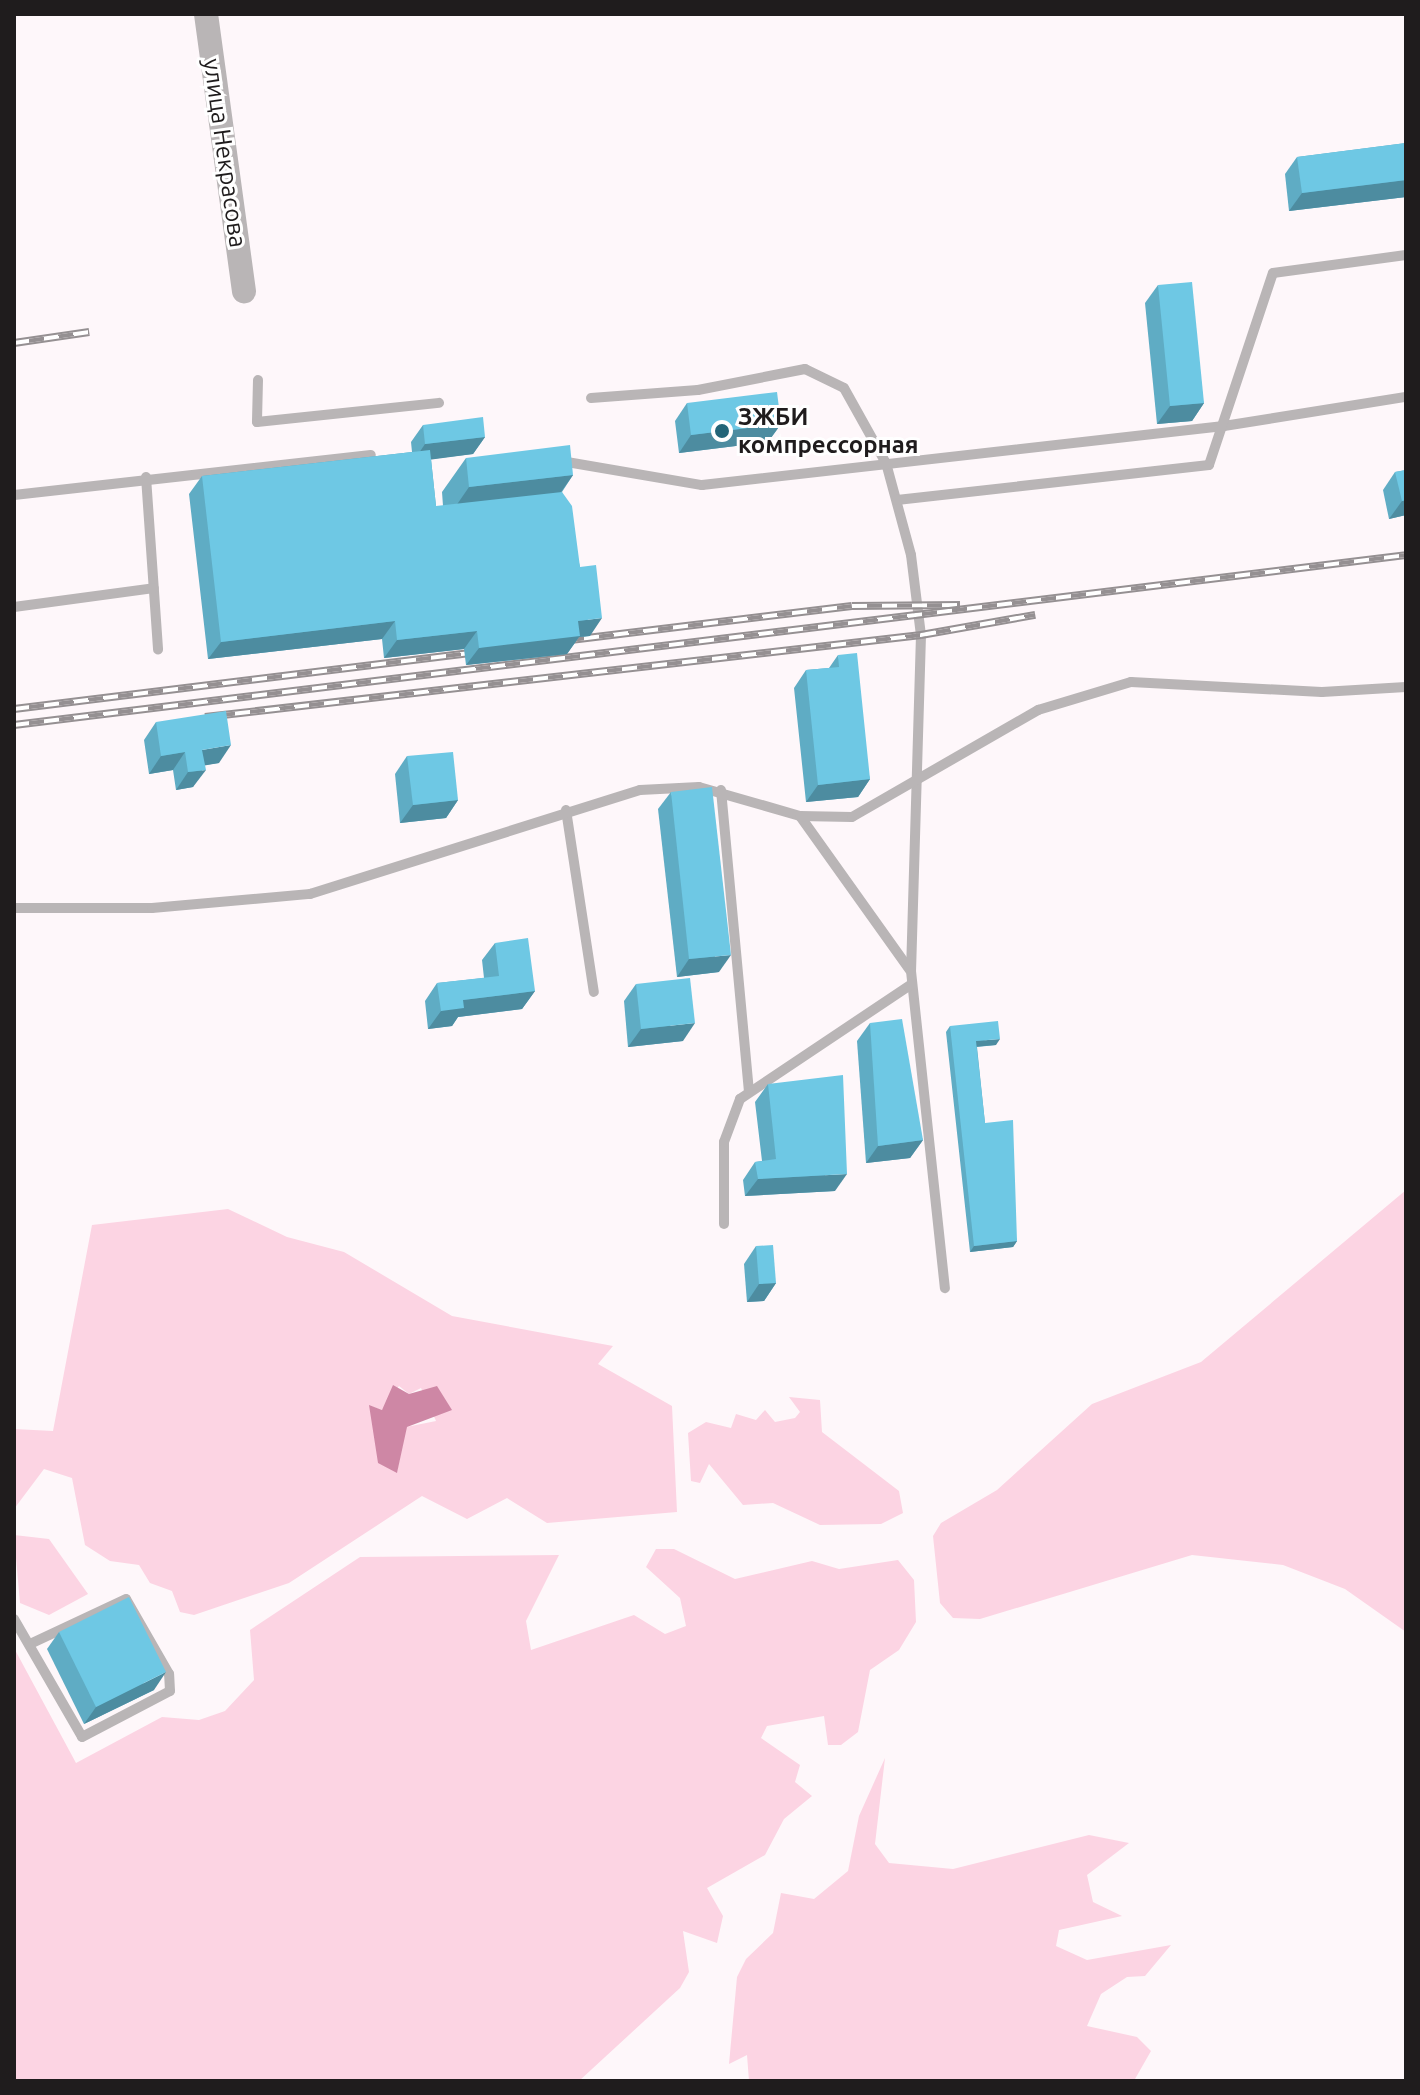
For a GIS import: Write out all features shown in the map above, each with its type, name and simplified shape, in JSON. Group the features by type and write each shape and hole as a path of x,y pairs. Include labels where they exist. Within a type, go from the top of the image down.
{"street":[{"name":"улица Некрасова","path":"206,14 244,291"}],"lane":[{"path":"897,500 1209,465 1273,273 1406,255"},
{"path":"591,398 698,390 805,369 844,388 886,463 897,500 921,635 911,971 945,1288"},
{"path":"258,380 257,422 439,403"},
{"path":"550,462 579,458 643,479 702,485 1224,426 1406,397"},
{"path":"14,495 146,477 371,455"},
{"path":"146,477 158,650"},
{"path":"14,607 154,588"},
{"path":"14,908 152,908 310,894 566,810 640,790 721,790 800,816 852,817 916,784 1038,710 1108,686 1175,678 1288,691 1406,687"},
{"path":"721,790 749,1091"},
{"path":"566,810 594,992"},
{"path":"800,816 911,971"},
{"path":"724,1224 724,1142 731,1114 749,1091 912,984"},
{"path":"14,1619 82,1737 170,1691 169,1674 126,1599 30,1644"}],"shaded area":[{"path":"1406,1190 1406,1632 1345,1589 1283,1565 1192,1555 980,1619 953,1618 940,1603 933,1536 941,1523 997,1490 1092,1404 1201,1362"},
{"path":"228,1209 287,1237 344,1252 452,1316 613,1346 598,1364 672,1406 677,1512 547,1523 507,1498 467,1519 422,1496 289,1583 194,1615 180,1612 172,1591 150,1583 139,1565 110,1561 85,1545 72,1478 44,1469 14,1509 14,1429 53,1431 92,1225","holes":["399,1386 409,1394 421,1388 436,1421 406,1427 397,1472 384,1463 370,1406 382,1410"]},
{"path":"393,1385 409,1394 437,1386 452,1410 407,1427 397,1473 378,1463 369,1405 382,1410"},
{"path":"789,1397 820,1400 822,1432 899,1491 903,1513 881,1524 820,1525 773,1503 743,1505 709,1464 700,1483 691,1481 688,1433 706,1422 731,1428 736,1414 756,1420 765,1410 775,1422 795,1418 800,1412"},
{"path":"14,1535 49,1539 88,1594 49,1615 20,1603"},
{"path":"656,1549 674,1549 735,1579 812,1561 839,1569 898,1560 914,1580 916,1622 899,1650 870,1670 858,1732 841,1745 828,1745 824,1716 767,1726 761,1738 800,1765 795,1782 812,1796 784,1819 765,1855 707,1888 723,1916 717,1943 683,1931 689,1972 680,1988 579,2081 14,2081 14,1648 76,1763 162,1717 199,1720 225,1711 254,1680 250,1630 360,1557 559,1555 526,1621 531,1650 634,1615 665,1634 686,1626 680,1598 646,1567"},
{"path":"885,1758 875,1844 889,1863 953,1869 1089,1835 1129,1843 1087,1875 1093,1902 1122,1916 1059,1930 1056,1946 1087,1960 1171,1945 1145,1976 1127,1977 1101,1994 1087,2026 1137,2037 1151,2051 1135,2079 749,2081 747,2055 729,2064 737,1977 746,1959 773,1933 781,1893 814,1899 848,1871 859,1816"}],"building":[{"path":"1406,143 1406,180 1302,193 1297,157"},
{"path":"1192,282 1204,403 1170,406 1158,285"},
{"path":"777,392 781,424 691,435 687,403"},
{"path":"483,417 485,437 425,444 423,425"},
{"path":"570,445 573,475 469,487 466,458"},
{"path":"430,450 436,506 562,492 572,506 580,567 596,565 602,618 578,621 580,636 479,648 477,631 397,640 395,621 221,642 202,476"},
{"path":"1406,470 1406,500 1402,501 1395,472"},
{"path":"857,653 870,779 818,785 806,670 839,667 838,655"},
{"path":"226,711 231,745 202,750 206,770 188,772 185,752 161,756 156,722"},
{"path":"453,752 458,800 413,805 407,756"},
{"path":"712,787 731,955 689,959 671,792"},
{"path":"528,938 535,991 463,1000 464,1008 441,1011 437,983 499,976 495,943"},
{"path":"690,978 695,1023 641,1029 636,984"},
{"path":"902,1019 923,1140 878,1146 870,1023"},
{"path":"998,1021 1000,1039 976,1041 985,1123 1013,1120 1017,1241 974,1246 950,1026"},
{"path":"843,1075 847,1174 758,1179 755,1162 776,1159 768,1084"},
{"path":"773,1245 776,1283 759,1284 756,1246"},
{"path":"129,1597 166,1672 96,1707 59,1632"}],"railway":[{"path":"14,343 89,332"},
{"path":"14,725 1406,555"},
{"path":"554,642 852,606 960,605"},
{"path":"205,717 921,635 1035,615"},
{"path":"14,709 486,651"}],"place":[{"name":"ЗЖБИ компрессорная","path":"722,431"}]}
